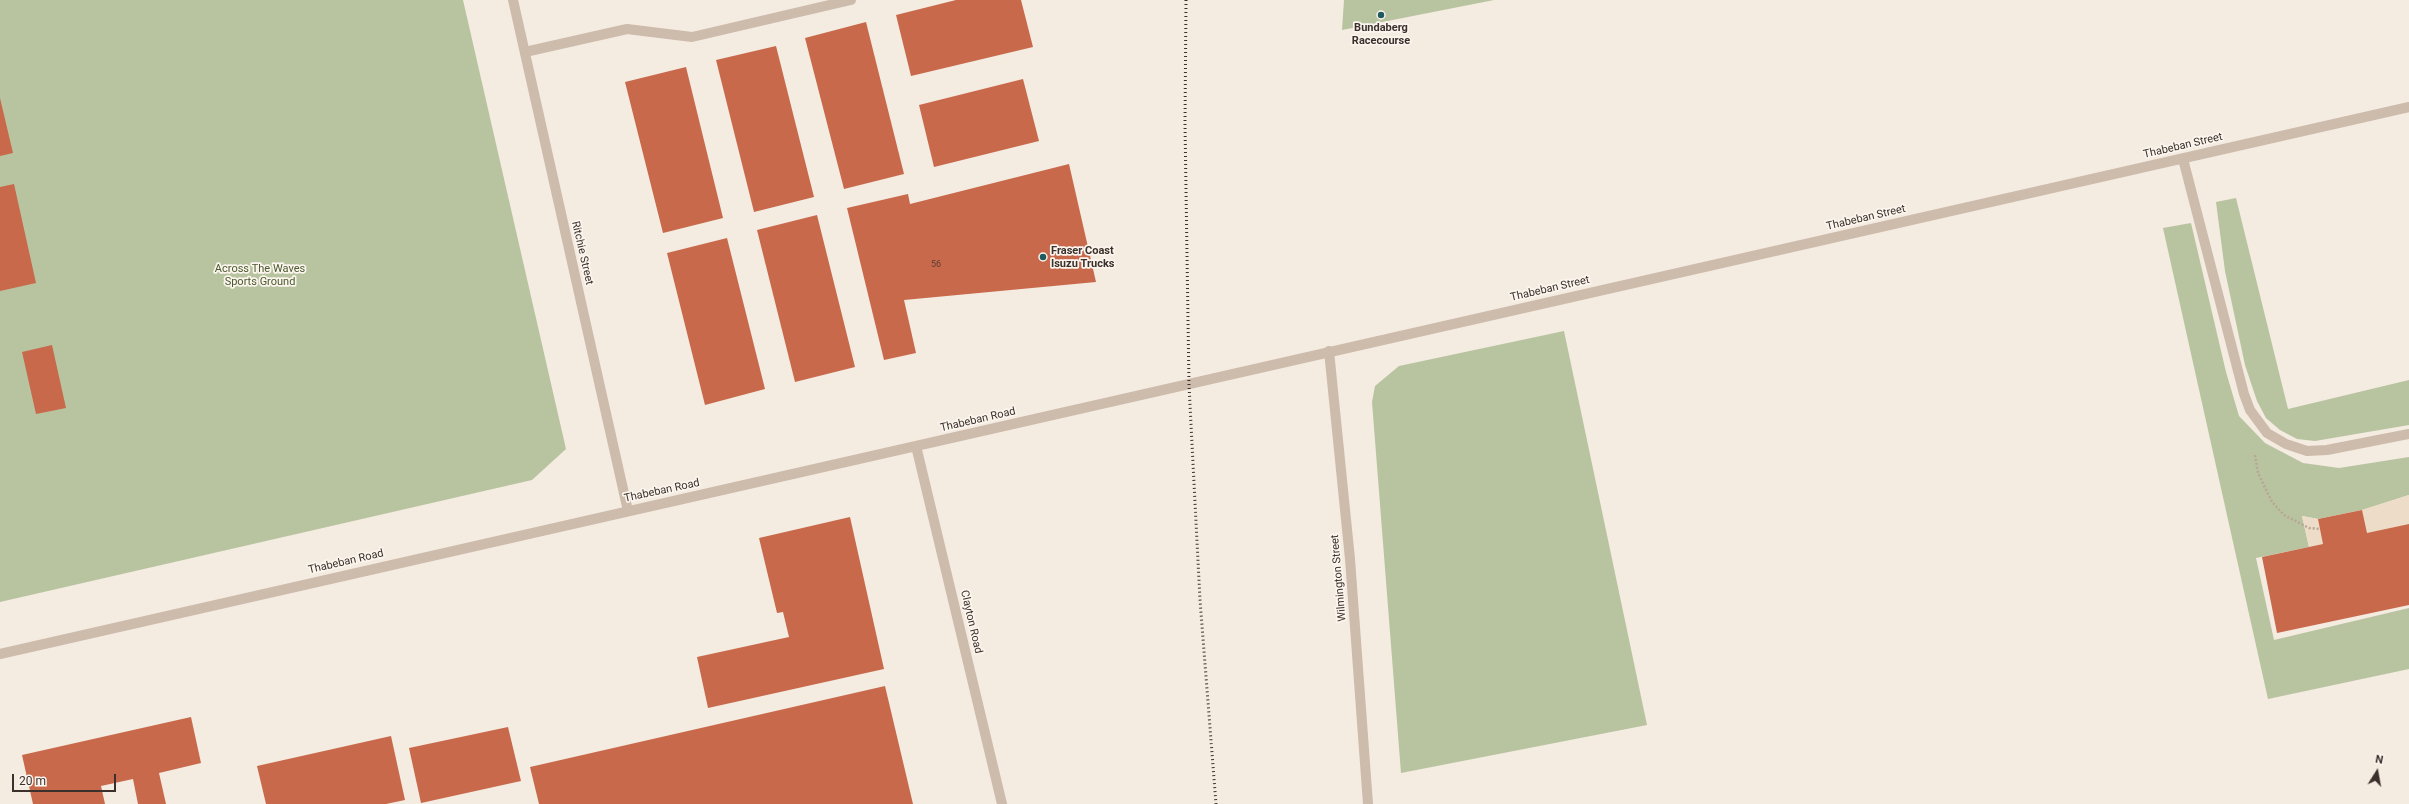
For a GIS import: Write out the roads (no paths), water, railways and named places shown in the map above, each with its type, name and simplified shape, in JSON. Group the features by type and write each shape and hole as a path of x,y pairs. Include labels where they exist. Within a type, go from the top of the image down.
{"street":[{"name":"Ritchie Street","path":"513,0 628,511"},
{"path":"525,52 627,29 692,37 851,0"},
{"name":"Thabeban Street","path":"1329,351 2409,107"},
{"path":"2183,158 2244,394 2258,421 2267,433 2286,444 2307,451 2327,450 2409,434"},
{"name":"Thabeban Road","path":"0,654 1329,351"},
{"name":"Wilmington Street","path":"1329,351 1350,559 1368,804"},
{"name":"Clayton Road","path":"916,446 1002,804"}],"railway":[{"path":"1186,0 1185,124 1189,385 1200,600 1216,804"}],"place":[{"name":"Bundaberg Racecourse","path":"1381,15"},
{"name":"Fraser Coast Isuzu Trucks","path":"1043,257"}],"park label":[{"name":"Across The Waves Sports Ground","path":"260,275"}]}
